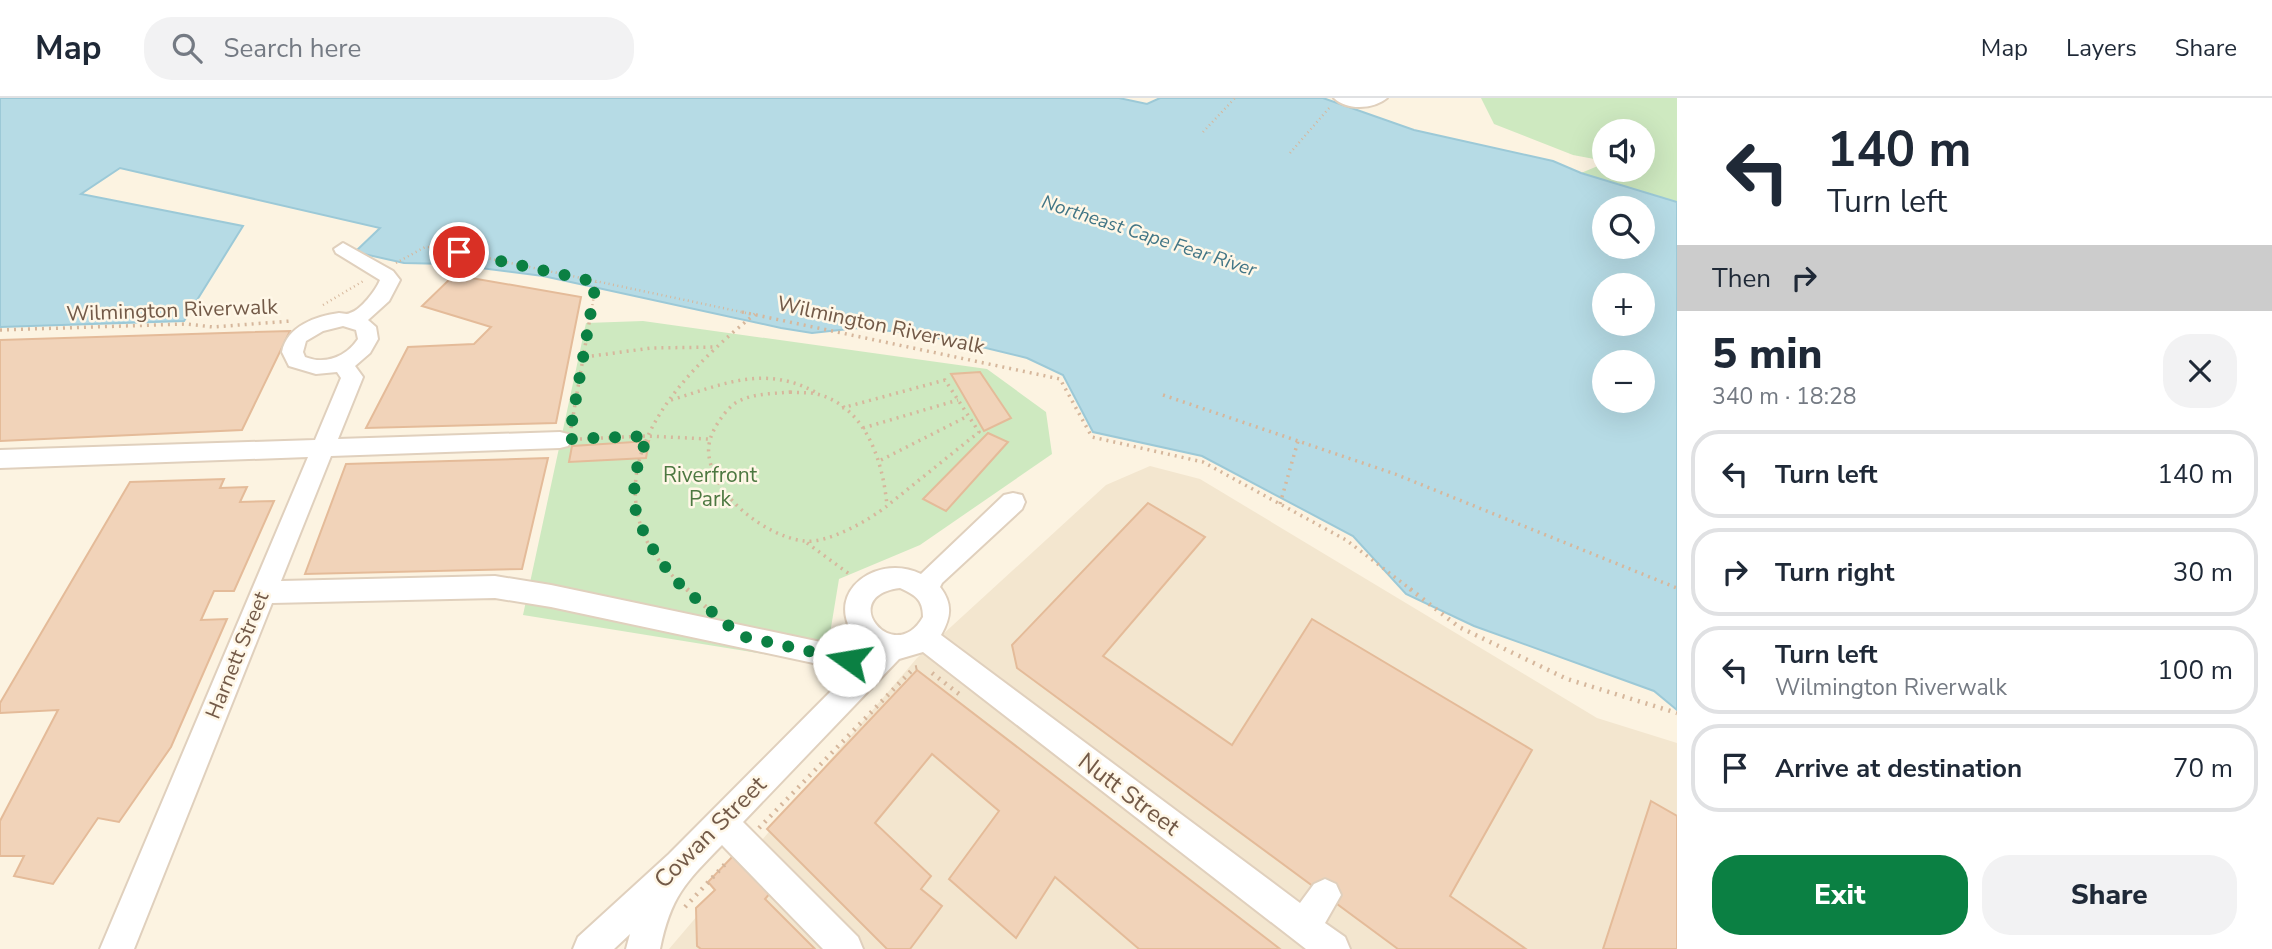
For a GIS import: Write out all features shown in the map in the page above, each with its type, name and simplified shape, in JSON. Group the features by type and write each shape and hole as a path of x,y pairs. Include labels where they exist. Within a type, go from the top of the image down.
{"street":[{"path":"1336,103 1363,102 1379,98"},
{"path":"343,249 388,267 390,280 389,287 354,321"},
{"path":"342,319 354,321 366,327 368,339 360,352 341,363 315,368 304,366 296,361 292,354 293,346 298,338 317,325 342,319"},
{"name":"Harnett Street","path":"117,949 352,377 341,363"},
{"path":"0,459 560,440"},
{"path":"926,588 933,576 1013,502"},
{"path":"902,577 926,588 934,598 938,610 936,622 925,638 915,644 894,646 878,643 866,634 858,622 858,599 865,589 888,578 902,577"},
{"path":"263,592 495,587 849,660"},
{"name":"Cowan Street","path":"827,713 849,660 858,622"},
{"name":"Nutt Street","path":"925,638 1332,949"},
{"name":"Cowan Street","path":"590,949 680,865 732,833 827,713 894,646"},
{"path":"732,833 846,949"},
{"path":"643,949 652,909 680,865"},
{"path":"1303,927 1325,895"}],"path":[{"path":"1203,132 1235,98"},
{"path":"1290,152 1336,103"},
{"name":"Wilmington Riverwalk","path":"317,309 425,247 435,247 1060,379 1091,437 1203,462 1346,540 1459,627 1567,680 1677,713"},
{"path":"596,282 569,439 647,436 708,439"},
{"path":"741,636 682,587 661,562 645,536 635,508 634,478 647,436 669,401 700,362 755,314"},
{"name":"Wilmington Riverwalk","path":"0,330 186,324 214,327 278,324 299,318"},
{"path":"585,357 625,348 667,344 717,346"},
{"path":"669,401 748,378 780,376 801,382 842,408 863,428 881,460 887,486 887,506"},
{"path":"806,542 838,533 887,506 979,432 945,380 842,408"},
{"path":"818,394 770,394 737,402 718,421 708,439 709,459 721,486 752,519 778,533 806,542 856,580"},
{"path":"1163,395 1395,474 1677,588"},
{"path":"863,428 958,400"},
{"path":"881,460 968,416"},
{"path":"1280,504 1298,441"},
{"path":"682,910 732,833 914,667 922,665 966,699"}],"shaded area":[{"path":"1150,466 1200,479 1597,718 1677,743 1677,949 669,949 917,658 1106,485"}],"green space":[{"path":"1481,98 1677,98 1677,202 1611,182 1655,182 1655,119 1592,119 1592,159 1573,155 1494,124"},
{"path":"1592,168 1592,176 1581,173"},
{"name":"Riverfront Park","path":"643,321 987,369 1046,412 1052,454 920,545 839,579 825,664 523,615 586,323"}],"water":[{"name":"Northeast Cape Fear River","path":"0,98 1119,98 1147,104 1160,98 1323,98 1414,130 1553,161 1592,176 1592,182 1611,182 1677,202 1677,710 1654,691 1474,626 1406,594 1353,536 1202,456 1093,432 1063,375 1027,358 961,342 901,332 858,328 812,333 781,328 543,276 449,264 404,263 355,252 380,228 120,168 81,194 243,226 184,321 0,327"}],"building":[{"path":"454,275 581,297 556,423 366,428 408,347 474,344 491,327 422,306"},
{"path":"290,331 242,430 0,441 0,340"},
{"path":"980,372 1011,418 984,431 951,374"},
{"path":"988,433 1008,442 946,511 923,499"},
{"path":"649,441 646,458 569,462 572,446"},
{"path":"548,458 522,569 305,574 346,464"},
{"path":"224,479 220,488 247,487 240,502 274,501 234,591 214,591 201,620 227,619 171,747 119,822 98,818 53,884 14,876 24,856 0,856 0,821 58,710 0,713 0,703 130,482"},
{"path":"1148,503 1205,537 1103,656 1232,745 1312,619 1532,750 1450,896 1526,949 1398,949 1017,668 1012,645"},
{"path":"917,670 1280,949 1139,949 1055,877 1016,938 949,879 999,811 932,754 875,823 931,876 921,889 942,906 910,949 887,949 767,829"},
{"path":"1651,801 1677,816 1677,949 1603,949"},
{"path":"734,855 771,892 765,899 815,949 701,949 697,946 696,908 715,890 708,882"}],"route":[{"path":"459,252 596,282 569,439 647,436 634,478 635,508 645,536 661,562 682,587 741,636 849,660"}]}
